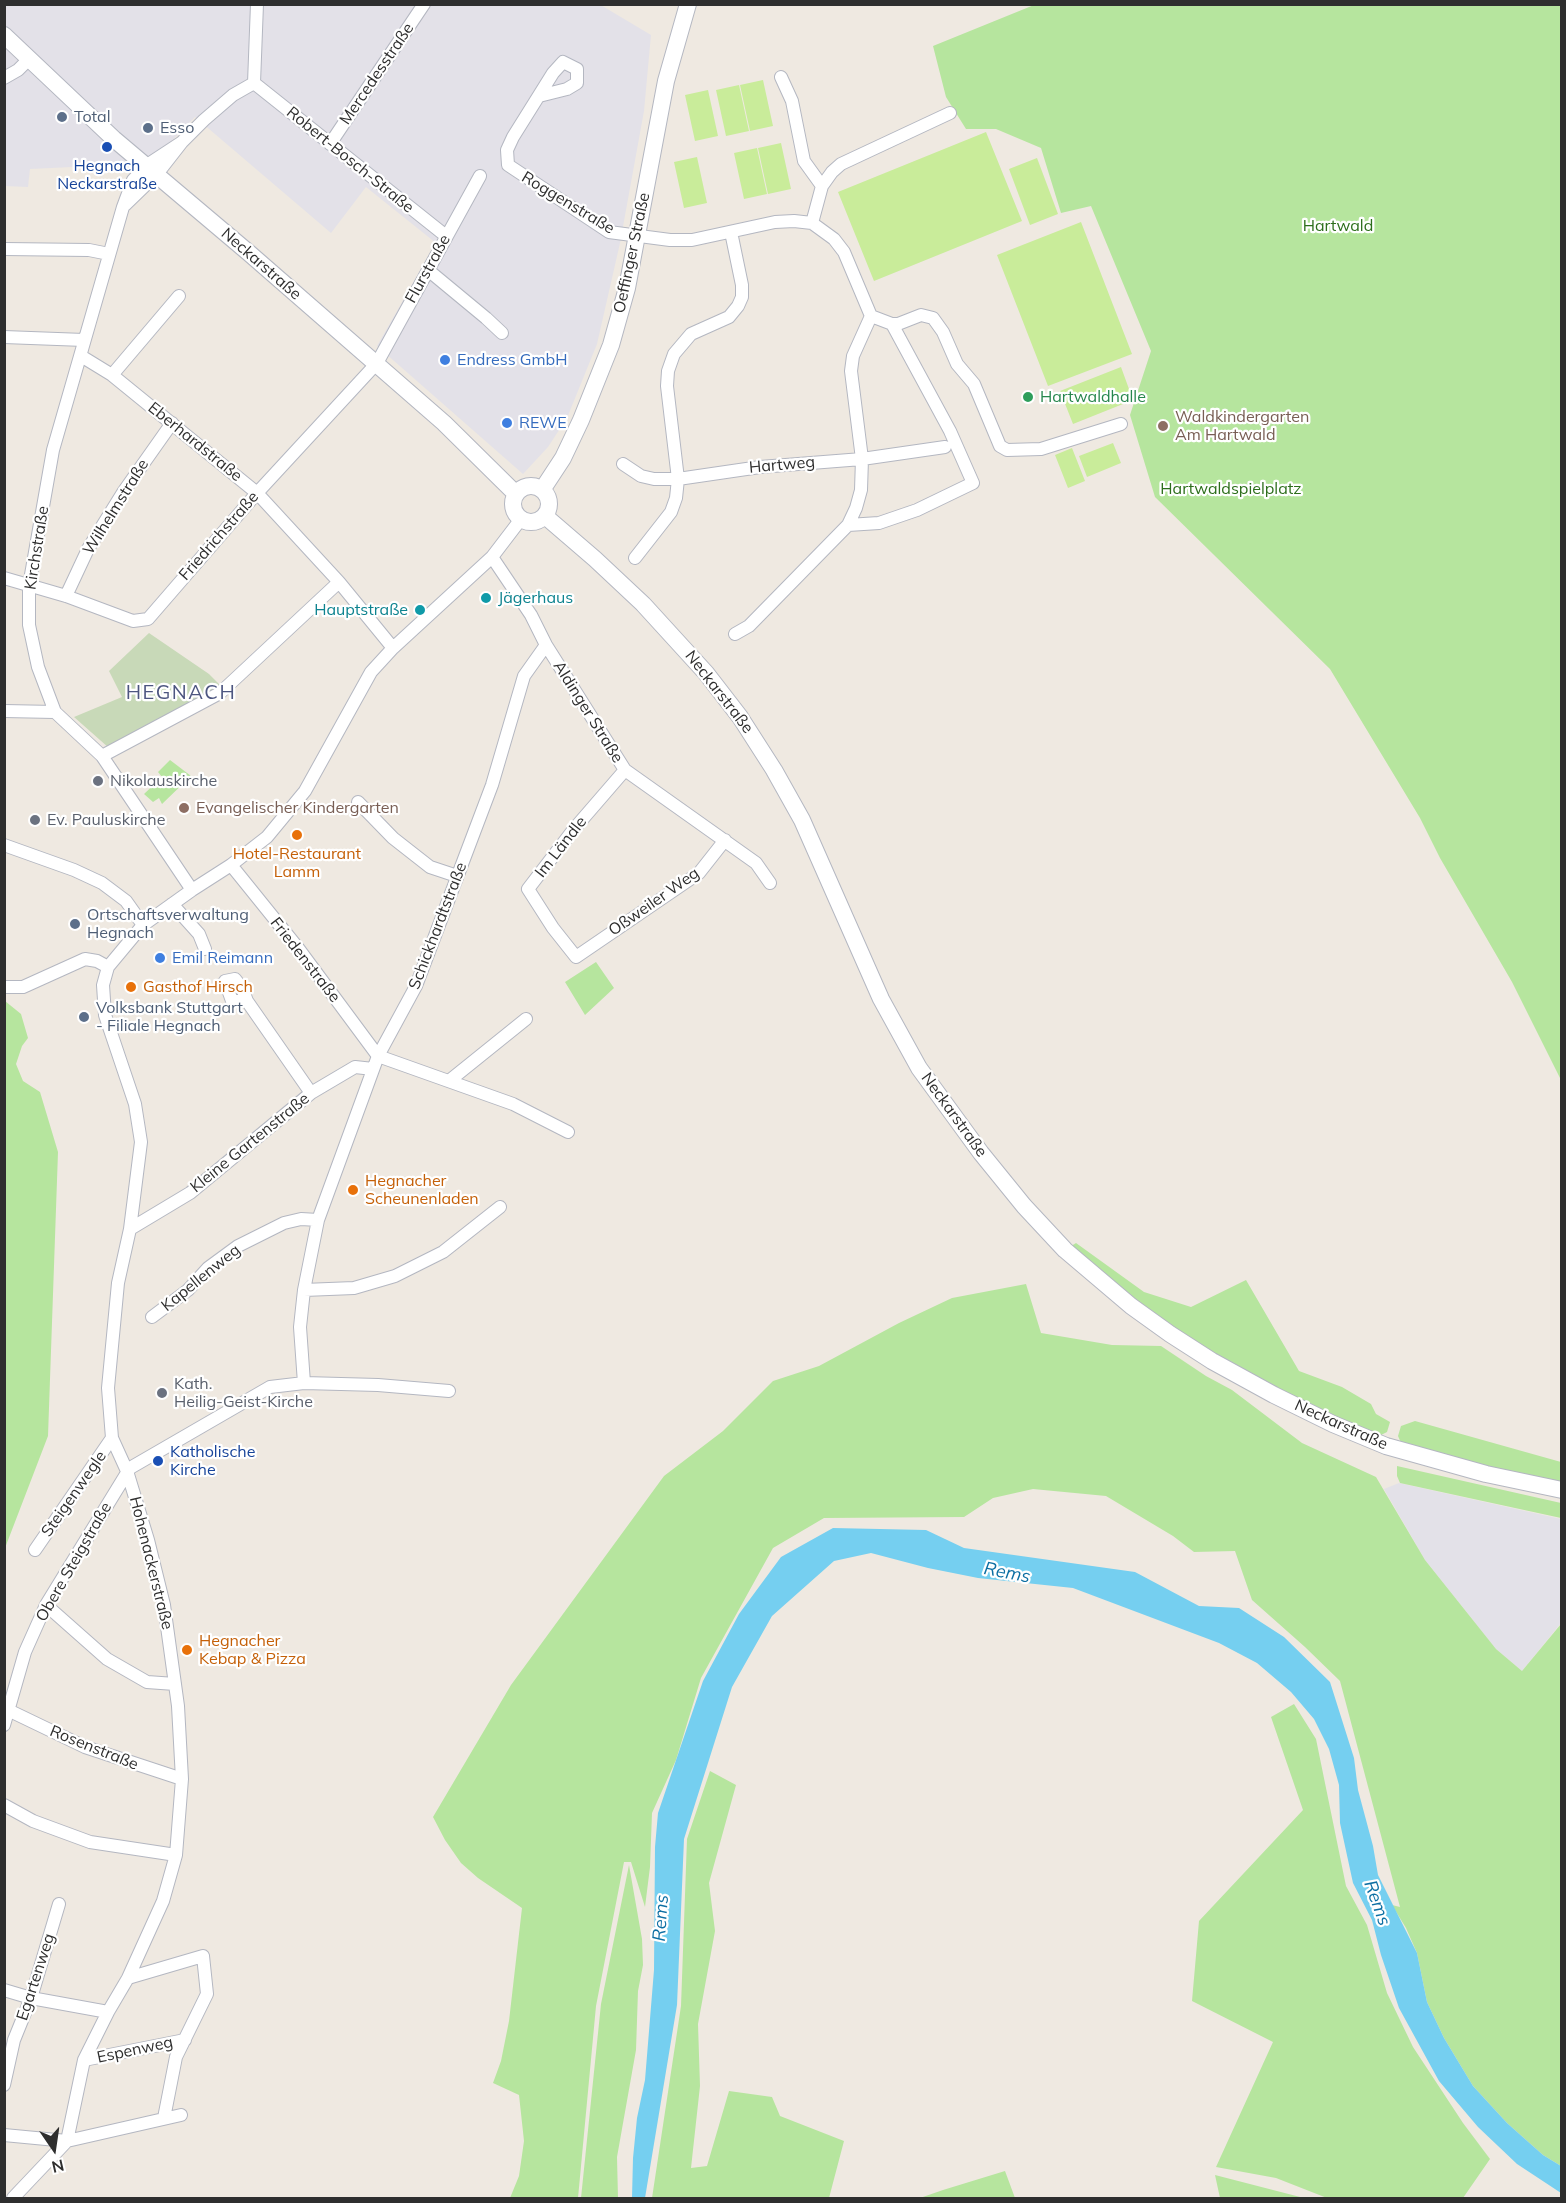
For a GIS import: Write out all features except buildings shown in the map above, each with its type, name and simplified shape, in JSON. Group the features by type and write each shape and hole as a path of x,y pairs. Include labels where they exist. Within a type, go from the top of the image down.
{"main road":[{"name":"Oeffinger Straße","path":"542,490 562,458 581,420 611,345 627,288 666,81 688,4"},
{"name":"Neckarstraße","path":"4,35 114,139 444,423 516,494"},
{"path":"528,487 542,490 549,502 545,516 531,522 521,519 514,508 516,494 528,487"},
{"name":"Neckarstraße","path":"545,516 643,603 706,673 740,717 802,820 881,999 919,1068 981,1153 1024,1206 1065,1250 1131,1306 1170,1334 1212,1361 1274,1395 1386,1446 1486,1474 1562,1490"}],"street":[{"path":"254,83 257,4"},
{"name":"Mercedesstraße","path":"330,144 424,4"},
{"path":"4,78 18,70 29,59"},
{"path":"781,77 792,101 804,161 822,186"},
{"name":"Kirchstraße","path":"192,890 102,756 56,712 36,657 30,625 29,586 53,450 123,207 152,170 204,120 233,95 254,83"},
{"name":"Robert-Bosch-Straße","path":"254,83 446,236"},
{"name":"Roggenstraße","path":"539,96 507,150 508,165 609,232 636,237"},
{"path":"812,223 822,186 841,164 951,113"},
{"name":"Flurstraße","path":"377,363 480,176"},
{"path":"636,237 692,240 775,222 812,223 834,239 844,252 871,316 892,324 921,315 933,318 943,332 957,364 974,384 1000,446 1007,450 1041,450 1120,424"},
{"path":"635,558 671,512 676,498 678,479 667,386 668,371 674,354 695,332 729,317 742,297 742,285 731,232"},
{"path":"4,249 89,250 109,254"},
{"path":"428,270 502,333"},
{"path":"112,375 179,296"},
{"path":"735,634 749,626 848,525 856,508 861,490 862,459 851,371 853,356 871,316"},
{"path":"848,525 879,523 916,510 973,483 950,431 892,324"},
{"path":"4,337 84,340"},
{"name":"Eberhardstraße","path":"81,356 112,375 257,493 339,582 393,648"},
{"name":"Friedrichstraße","path":"4,578 66,596 133,621 148,618 257,493 377,363"},
{"name":"Wilhelmstraße","path":"66,596 94,540 124,491 172,423"},
{"name":"Hartweg","path":"623,464 641,476 654,479 678,479 760,467 862,459 945,447"},
{"path":"4,987 23,987 85,959 97,961 108,967 143,925 231,865 267,837 311,781 371,672 393,648 492,557 521,519"},
{"name":"Aldinger Straße","path":"492,557 531,615 546,645 625,770 756,863 770,883"},
{"path":"102,756 220,693 339,582"},
{"name":"Schickhardtstraße","path":"304,1383 300,1327 304,1290 318,1220 378,1056 416,986 492,785 524,676 546,645"},
{"path":"4,711 56,712"},
{"name":"Im Ländle","path":"576,957 553,928 528,889 574,829 625,770"},
{"path":"358,802 393,838 430,867 457,876"},
{"name":"Oßweiler Weg","path":"576,957 699,873 725,840"},
{"path":"4,845 74,870 102,883 126,901 143,925"},
{"name":"Friedenstraße","path":"231,865 378,1056"},
{"path":"172,904 199,934 205,950"},
{"name":"Hohenackerstraße","path":"13,2199 66,2141 84,2060 128,1978 163,1901 176,1855 182,1779 175,1684 164,1605 148,1540 127,1471 112,1438 107,1379 118,1283 130,1229 141,1142 135,1104 105,1015 104,986 108,967"},
{"path":"247,1000 311,1093"},
{"path":"449,1081 526,1019"},
{"path":"378,1056 513,1104 568,1132"},
{"name":"Kleine Gartenstraße","path":"130,1229 190,1193 311,1093 355,1067 374,1069"},
{"path":"304,1290 354,1288 395,1276 443,1252 501,1207"},
{"name":"Kapellenweg","path":"152,1317 188,1290 208,1268 238,1246 284,1223 300,1219 318,1220"},
{"path":"127,1471 270,1388 304,1383 378,1385 449,1391"},
{"name":"Steigenwegle","path":"35,1550 112,1438"},
{"name":"Obere Steigstraße","path":"4,1725 25,1653 46,1605 127,1471"},
{"path":"46,1605 107,1659 147,1682 175,1684"},
{"name":"Rosenstraße","path":"8,1710 85,1747 182,1779"},
{"path":"4,1806 33,1821 90,1842 176,1855"},
{"name":"Egartenweg","path":"4,2085 14,2040 31,1998 59,1904"},
{"path":"128,1978 203,1956 207,1994 176,2057 164,2118"},
{"path":"4,1990 31,1998 108,2012"},
{"name":"Espenweg","path":"84,2060 185,2040"},
{"path":"4,2135 66,2141 181,2115"}],"shaded area":[{"path":"599,4 651,35 644,111 620,243 597,344 567,418 548,447 523,474 377,346 436,243 366,187 331,233 195,117 156,157 115,165 30,169 28,187 5,186 5,5"},
{"path":"1399,1483 1561,1519 1561,1623 1522,1671 1496,1649 1425,1560 1384,1489"}],"green space":[{"name":"Hartwald","path":"1034,5 1561,5 1561,1080 1512,982 1440,858 1420,818 1330,669 1155,497 1130,415 1151,351 1091,206 1061,213 1041,148 996,129 966,129 946,97 933,46"},
{"path":"763,80 773,126 750,131 740,85"},
{"path":"739,85 749,131 726,136 716,90"},
{"path":"708,90 718,136 695,141 685,95"},
{"path":"986,132 1022,221 874,281 838,192"},
{"path":"781,143 791,189 768,194 758,148"},
{"path":"757,148 767,194 744,199 734,153"},
{"path":"697,157 707,203 684,208 674,162"},
{"path":"1037,158 1058,214 1030,225 1009,169"},
{"path":"1081,222 1132,354 1048,386 997,255"},
{"path":"1121,367 1133,400 1073,424 1060,391"},
{"path":"1113,443 1121,463 1087,477 1079,456"},
{"path":"1072,448 1085,481 1068,488 1055,455"},
{"path":"149,633 209,674 220,685 217,693 109,748 74,717 122,697 109,671"},
{"path":"170,760 191,776 162,804 159,798 153,802 144,794 162,777 158,772"},
{"path":"596,962 614,988 585,1015 565,982"},
{"path":"5,1001 21,1014 28,1038 22,1046 16,1064 23,1081 40,1092 58,1152 48,1436 5,1548"},
{"path":"1076,1243 1144,1292 1191,1307 1246,1280 1299,1371 1342,1387 1371,1404 1376,1414 1390,1422 1387,1432 1381,1435 1336,1417 1212,1361 1065,1250"},
{"path":"1026,1284 1041,1333 1112,1345 1161,1346 1232,1390 1302,1443 1376,1477 1425,1560 1496,1649 1522,1671 1561,1624 1561,2166 1543,2155 1507,2123 1473,2086 1444,2038 1427,2002 1417,1953 1392,1905 1400,1907 1340,1681 1252,1600 1235,1551 1194,1552 1173,1536 1106,1496 1033,1489 993,1498 964,1517 824,1518 773,1548 701,1678 676,1760 652,1813 650,1867 645,1907 631,1862 624,1862 596,2006 578,2198 510,2198 519,2176 524,2141 519,2095 493,2083 501,2061 509,2021 522,1908 478,1878 461,1863 433,1817 511,1685 664,1476 723,1431 773,1381 819,1366 899,1323 952,1298"},
{"path":"1415,1421 1561,1462 1561,1490 1405,1452 1398,1436 1401,1426"},
{"path":"1397,1466 1561,1503 1561,1518 1400,1483"},
{"path":"1294,1704 1316,1739 1346,1886 1367,1925 1387,1993 1413,2047 1463,2123 1490,2159 1463,2198 1327,2198 1276,2178 1216,2167 1273,2042 1192,2001 1199,1921 1303,1810 1271,1717"},
{"path":"710,1771 736,1785 709,1883 715,1931 698,2024 700,2086 691,2168 707,2166 729,2091 772,2097 780,2116 844,2141 829,2198 652,2198 681,2006 687,1839"},
{"path":"629,1865 642,1939 643,1965 638,1991 636,2050 617,2157 618,2198 581,2198 601,2004"},
{"path":"1005,2171 1015,2198 920,2198 943,2190"},
{"path":"1215,2175 1304,2198 1220,2198"}],"water":[{"name":"Rems","path":"833,1528 926,1530 964,1548 1135,1572 1199,1606 1239,1608 1284,1637 1330,1682 1354,1758 1358,1790 1378,1875 1417,1953 1427,2002 1444,2038 1473,2086 1507,2123 1543,2155 1561,2166 1561,2193 1517,2164 1478,2127 1439,2081 1399,2008 1372,1920 1353,1883 1340,1823 1339,1785 1329,1749 1314,1719 1291,1692 1257,1663 1219,1643 1073,1588 978,1578 871,1553 834,1561 772,1616 732,1687 684,1839 677,2005 645,2198 632,2198 633,2158 637,2118 645,2080 654,1970 655,1847 658,1813 703,1681 739,1614 781,1557"}],"place":[{"name":"Total","path":"62,117"},
{"name":"Esso","path":"148,128"},
{"name":"Hegnach Neckarstraße","path":"107,147"},
{"name":"Endress GmbH","path":"445,360"},
{"name":"Hartwaldhalle","path":"1028,397"},
{"name":"REWE","path":"507,423"},
{"name":"Waldkindergarten Am Hartwald","path":"1163,426"},
{"name":"Jägerhaus","path":"486,598"},
{"name":"Hauptstraße","path":"420,610"},
{"name":"Nikolauskirche","path":"98,781"},
{"name":"Evangelischer Kindergarten","path":"184,808"},
{"name":"Ev. Pauluskirche","path":"35,820"},
{"name":"Hotel-Restaurant Lamm","path":"297,835"},
{"name":"Ortschaftsverwaltung Hegnach","path":"75,924"},
{"name":"Emil Reimann","path":"160,958"},
{"name":"Gasthof Hirsch","path":"131,987"},
{"name":"Volksbank Stuttgart - Filiale Hegnach","path":"84,1017"},
{"name":"Hegnacher Scheunenladen","path":"353,1190"},
{"name":"Kath. Heilig-Geist-Kirche","path":"162,1393"},
{"name":"Katholische Kirche","path":"158,1461"},
{"name":"Hegnacher Kebap & Pizza","path":"187,1650"}],"district":[{"name":"HEGNACH","path":"181,693"}],"park label":[{"name":"Hartwaldspielplatz","path":"1231,489"}]}
